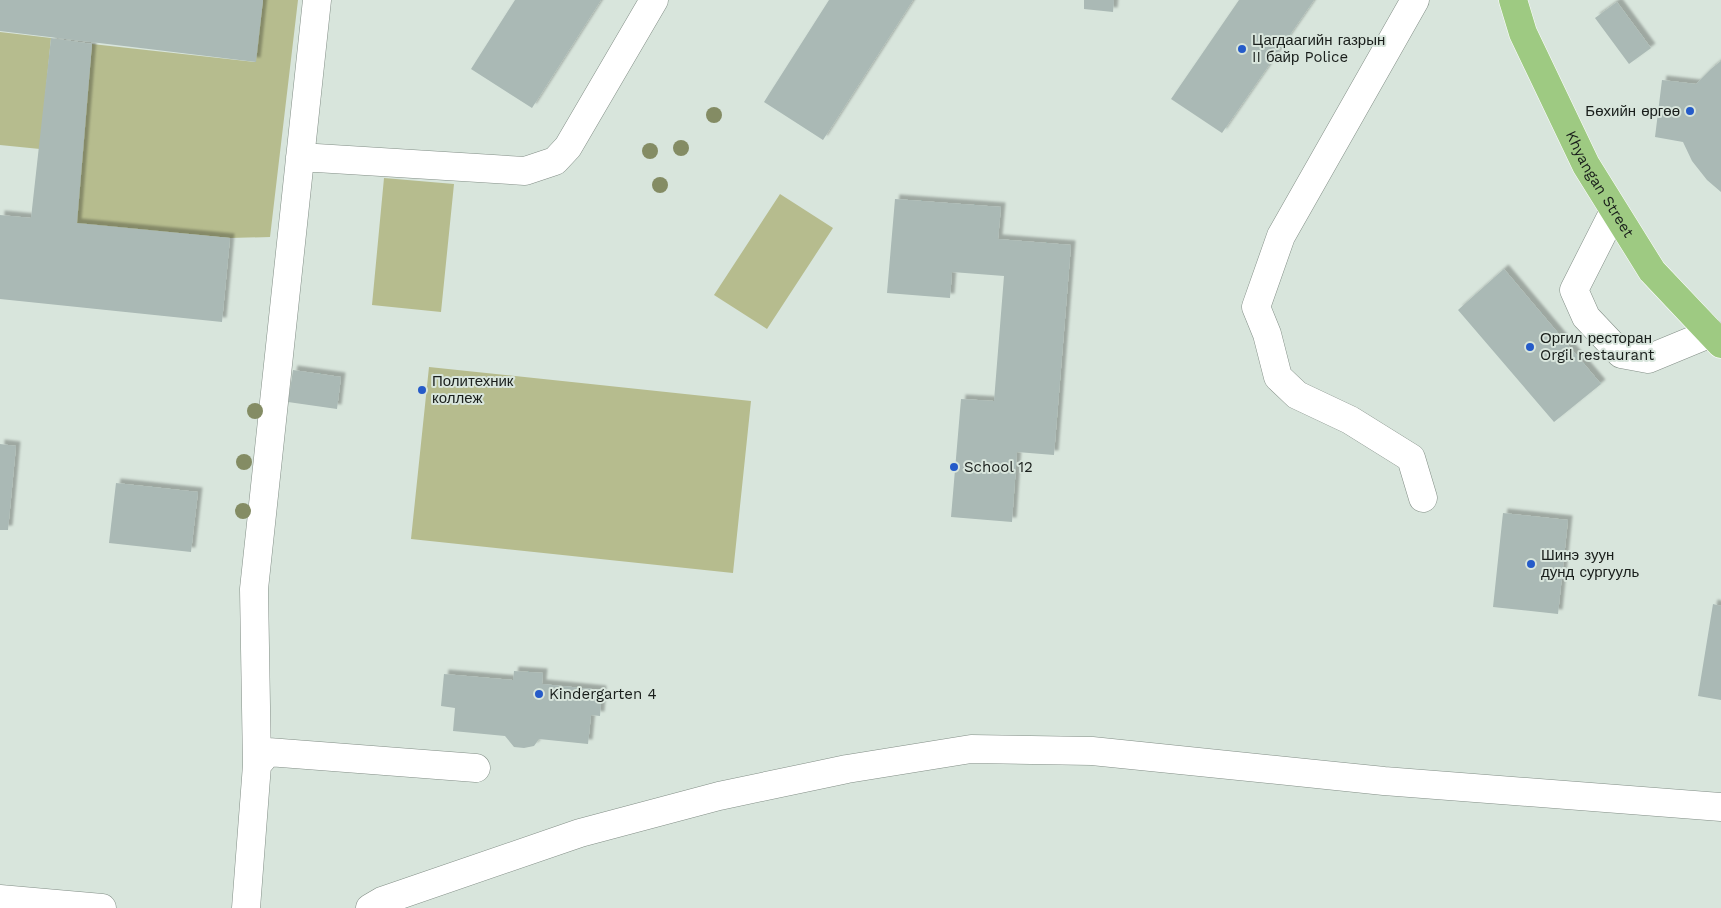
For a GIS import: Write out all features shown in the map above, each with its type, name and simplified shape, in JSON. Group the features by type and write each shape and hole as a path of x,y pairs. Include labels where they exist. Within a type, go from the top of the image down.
{"main road":[{"name":"Khyangan Street","path":"1513,0 1523,33 1586,165 1652,271 1716,339"}],"street":[{"path":"246,908 257,765 254,589 318,0"},
{"path":"300,157 525,171 555,161 568,147 654,0"},
{"path":"1415,0 1281,236 1256,307 1267,334 1278,377 1297,394 1350,420 1411,458 1423,498"},
{"path":"1614,211 1574,290 1586,317 1621,354 1648,358 1716,339"},
{"path":"370,908 382,901 433,882 590,830 719,796 847,769 970,749 1092,751 1384,781 1721,807"},
{"path":"257,765 268,752 476,768"},
{"path":"0,899 102,908"}],"green space":[{"path":"263,0 298,0 270,237 230,238 75,224 92,44 255,62"},
{"path":"0,32 51,38 40,149 0,145"},
{"path":"384,178 454,184 441,312 372,305"},
{"path":"780,194 833,228 767,329 714,295"},
{"path":"429,367 751,401 733,573 411,539"}],"building":[{"path":"0,0 263,0 256,62 0,31"},
{"path":"515,0 601,0 532,108 471,69"},
{"path":"829,0 913,0 823,140 764,102"},
{"path":"1084,0 1114,0 1113,12 1084,9"},
{"name":"Цагдаагийн газрын II байр Police","path":"1239,0 1314,0 1222,133 1171,99"},
{"path":"1617,2 1651,48 1629,64 1595,18"},
{"path":"51,38 92,44 77,223 230,238 222,322 0,299 0,215 31,218"},
{"name":"Бөхийн өргөө","path":"1721,61 1721,192 1707,180 1692,161 1683,142 1655,137 1662,80 1696,84"},
{"path":"895,199 1001,207 998,239 1071,245 1054,455 1017,452 1012,522 951,517 961,399 994,401 1004,276 952,272 950,298 887,293"},
{"name":"Оргил ресторан Orgil restaurant","path":"1504,269 1601,384 1554,422 1458,310"},
{"path":"293,370 341,377 337,409 288,402"},
{"path":"0,444 16,446 8,530 0,530"},
{"path":"116,483 198,492 191,552 109,543"},
{"name":"Шинэ зуун дунд сургууль","path":"1503,513 1568,520 1558,614 1493,607"},
{"path":"1713,604 1721,606 1721,700 1698,696"},
{"path":"514,671 543,673 542,684 602,690 600,716 591,715 588,744 539,739 534,746 524,748 514,747 505,736 453,731 455,708 441,706 444,674 513,680"}],"place":[{"name":"Цагдаагийн газрын II байр Police","path":"1242,49"},
{"name":"Бөхийн өргөө","path":"1690,111"},
{"name":"Оргил ресторан Orgil restaurant","path":"1530,347"},
{"name":"Политехник коллеж","path":"422,390"},
{"name":"School 12","path":"954,467"},
{"name":"Шинэ зуун дунд сургууль","path":"1531,564"},
{"name":"Kindergarten 4","path":"539,694"}]}
